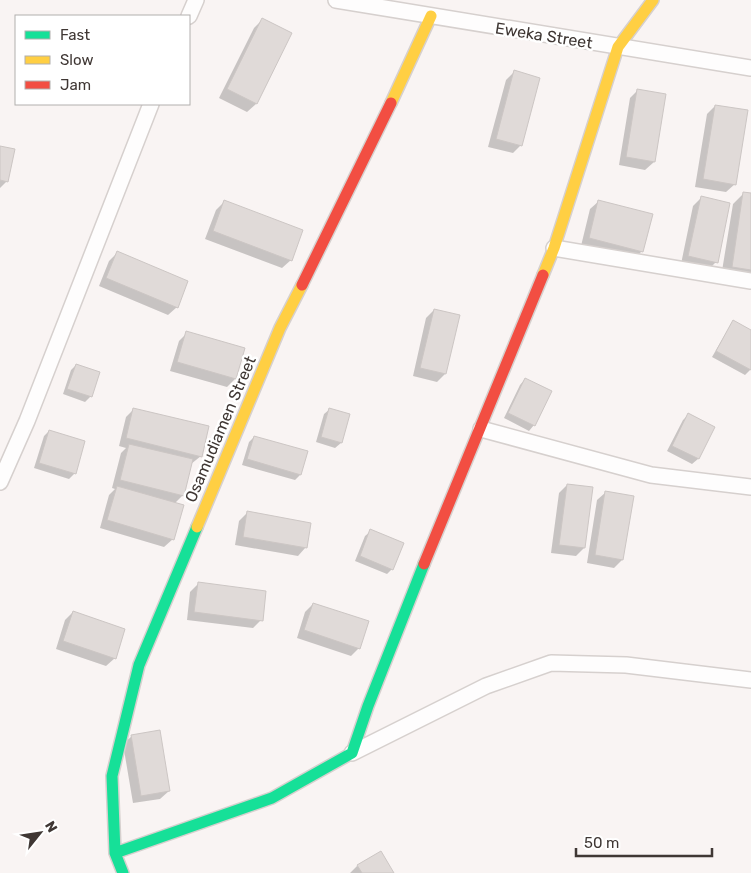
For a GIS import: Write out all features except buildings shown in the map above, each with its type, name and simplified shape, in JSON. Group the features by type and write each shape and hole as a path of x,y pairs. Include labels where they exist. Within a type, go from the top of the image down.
{"street":[{"path":"189,15 196,0"},
{"name":"Eweka Street","path":"336,0 751,68"},
{"path":"352,753 382,672 554,248 618,47 653,0"},
{"name":"Osamudiamen Street","path":"123,873 115,853 112,776 139,665 280,328 358,174 431,16"},
{"path":"0,482 31,412 151,105"},
{"path":"554,248 751,281"},
{"path":"480,429 651,475 751,487"},
{"path":"115,853 272,798 352,753 486,686 551,663 626,665 751,680"}],"traffic: fast":[{"path":"123,873 115,853 112,776 139,665 197,527"},
{"path":"115,853 272,798 352,753 368,706 424,564"}],"traffic: slow":[{"path":"543,275 554,248 618,47 653,0"},
{"path":"391,103 431,16"},
{"path":"197,527 280,328 302,285"}],"traffic: jam":[{"path":"302,285 391,103"},
{"path":"424,564 543,275"}]}
